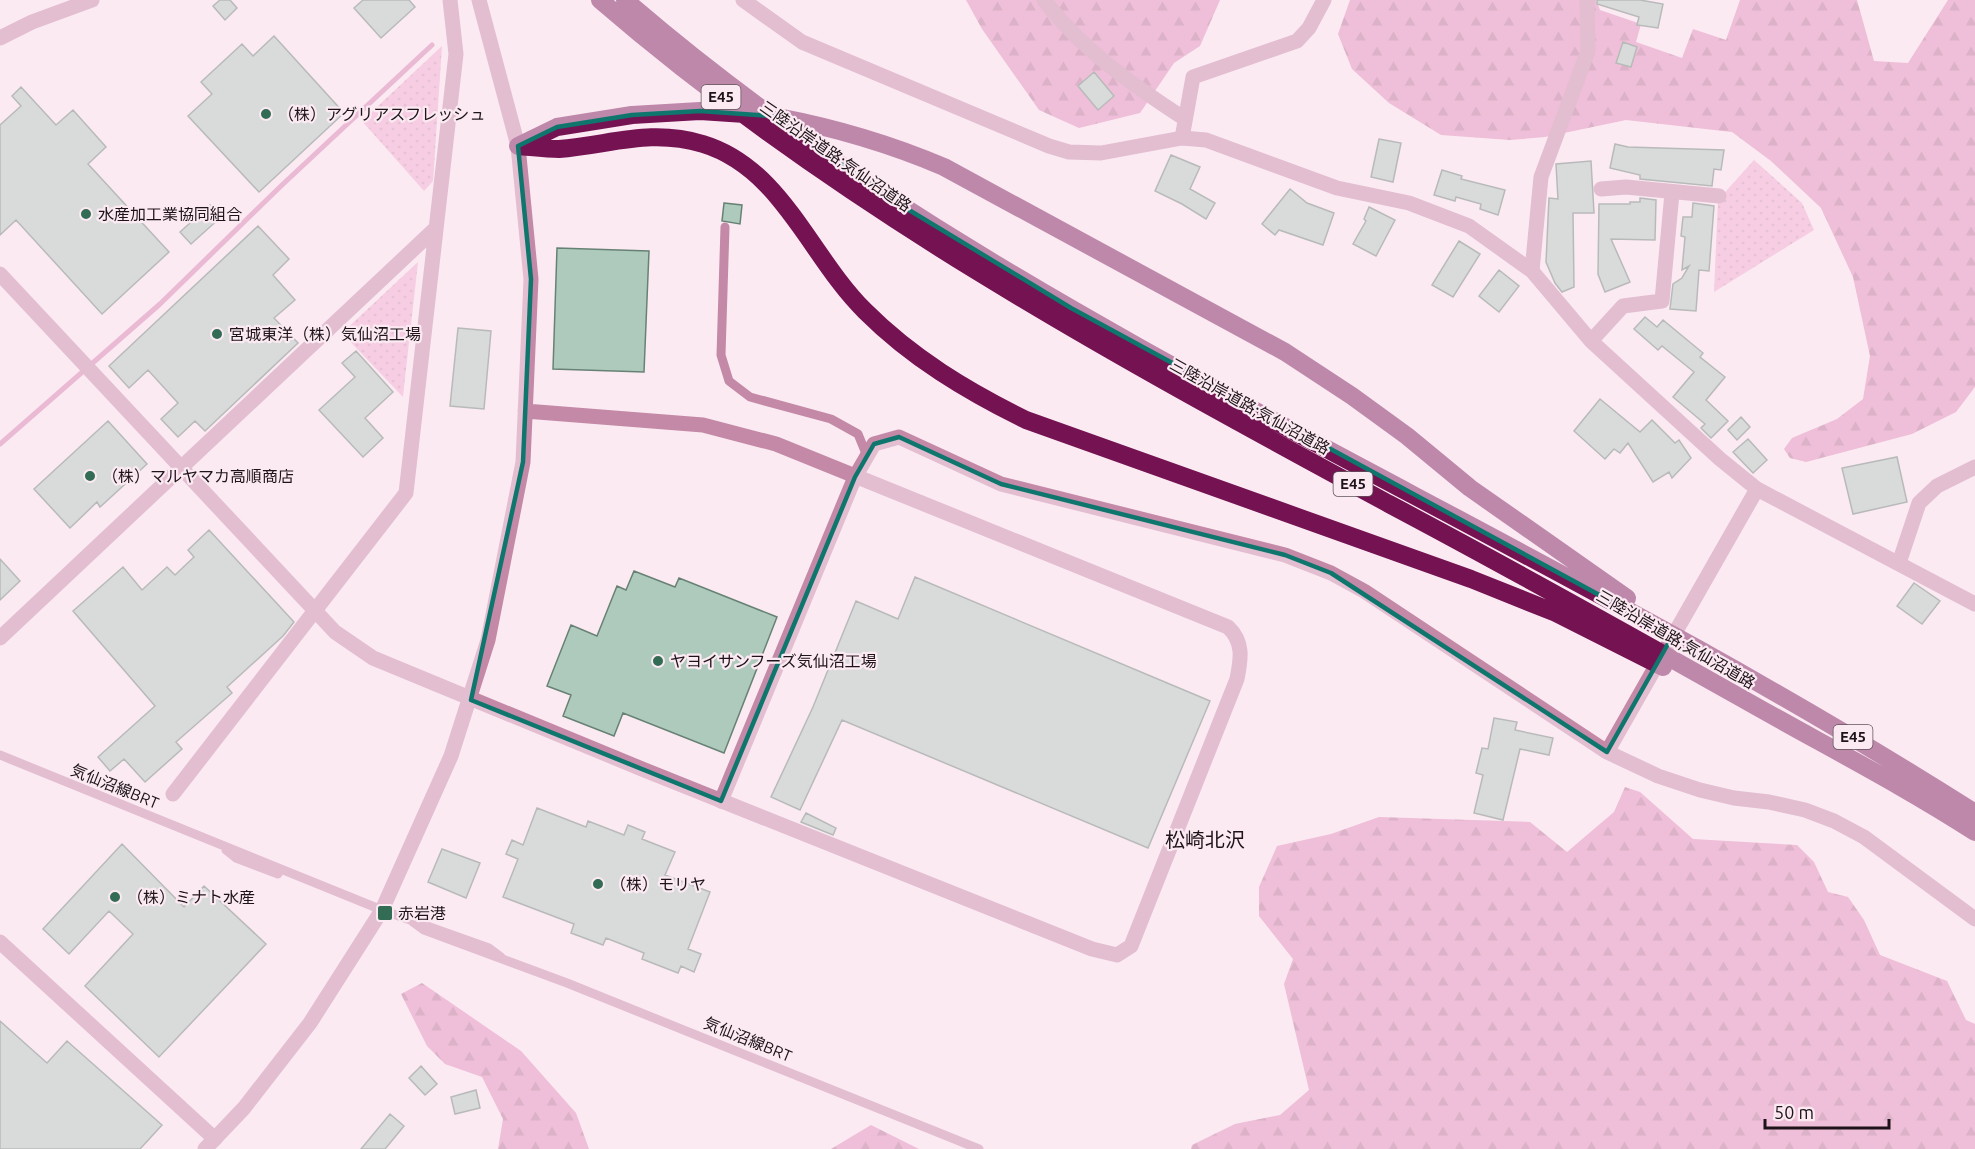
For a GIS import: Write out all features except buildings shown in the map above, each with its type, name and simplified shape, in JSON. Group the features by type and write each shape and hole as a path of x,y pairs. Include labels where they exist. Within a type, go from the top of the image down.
{"highway":[{"name":"三陸沿岸道路;気仙沼道路","path":"600,0 760,128 851,182 1130,342 1728,665 1876,750 1975,813"},
{"name":"三陸沿岸道路;気仙沼道路","path":"625,0 929,243 1122,357 1562,597 1975,832"},
{"path":"518,146 557,127 632,115 700,111 775,116 810,123 899,148 944,167 1285,352 1398,429 1470,488 1568,559 1728,665"},
{"path":"518,146 558,149 648,136 703,144 739,159 767,184 823,261 864,310 908,350 987,400 1026,420 1368,541 1556,613 1866,769"}],"street":[{"path":"0,38 32,22 92,0"},
{"path":"172,794 316,612 406,493 456,54 450,0"},
{"path":"0,942 210,1144 276,1069 310,1023 382,910 430,808 471,699 488,640 524,462 531,279 518,146 479,0"},
{"path":"742,0 802,42 1049,146 1069,152 1101,153 1182,138 1216,143 1337,188 1409,203 1443,214 1469,226 1532,272 1591,341 1711,452 1757,489 1975,604"},
{"path":"1044,0 1063,26 1099,56 1185,119"},
{"path":"1182,138 1193,76 1298,41 1309,28 1324,0"},
{"path":"1532,272 1541,177 1588,51 1587,0"},
{"path":"1601,189 1626,187 1719,196"},
{"path":"1591,341 1623,306 1662,301 1672,192"},
{"path":"0,638 436,228"},
{"path":"0,274 335,632 373,658 1092,949 1117,955 1131,946 1237,679 1242,653 1236,634 1228,627 776,444 703,425 525,411"},
{"path":"722,801 855,477 874,444 898,437 1002,484 1285,555 1330,573 1364,591 1411,625 1607,752 1658,776 1700,790 1787,806 1834,821 1864,837 1974,920"},
{"path":"1899,563 1919,504 1937,486 1975,467"},
{"path":"1607,752 1757,489"}],"lane":[{"path":"725,227 721,355 729,381 750,397 831,419 858,434 867,456"},
{"name":"気仙沼線BRT","path":"0,755 219,844 236,858 299,883 316,884 413,921 424,930 485,955 504,959 979,1149"}],"highlighted area":[{"path":"700,111 772,116 904,207 1071,308 1673,635 1607,752 1331,573 1285,555 1001,484 899,437 874,444 855,477 721,801 471,700 523,462 531,279 518,146 557,127 632,115"}],"green space":[{"path":"966,0 1220,0 1200,46 1174,63 1140,113 1079,128 1039,110 982,29"},
{"path":"1350,0 1596,0 1600,10 1641,24 1636,42 1682,58 1693,29 1726,40 1740,0 1857,0 1874,61 1908,63 1948,0 1975,0 1975,387 1956,412 1912,434 1806,462 1790,458 1784,449 1792,438 1837,419 1863,399 1870,356 1853,277 1821,208 1771,161 1732,132 1626,120 1545,137 1510,140 1441,135 1389,103 1352,69 1338,34"},
{"path":"1625,787 1640,792 1693,839 1797,845 1814,862 1828,892 1848,897 1864,920 1880,955 1947,981 1966,1020 1975,1024 1975,1149 1191,1149 1192,1145 1235,1124 1280,1115 1309,1090 1284,984 1293,959 1259,916 1259,887 1277,846 1331,834 1379,817 1530,822 1567,852 1614,812"},
{"path":"422,983 521,1051 576,1113 589,1149 498,1149 503,1119 482,1077 445,1064 427,1046 401,994"},
{"path":"871,1125 919,1149 831,1149"}],"shaded area":[{"path":"442,46 433,181 424,191 362,121"},
{"path":"1754,160 1802,203 1814,230 1714,292 1718,200"},
{"path":"418,262 403,396 403,397 342,333"}],"waterway":[{"path":"0,444 160,304 282,185 432,45"}],"place":[{"name":"（株）アグリアスフレッシュ","path":"266,114"},
{"name":"水産加工業協同組合","path":"86,214"},
{"name":"宮城東洋（株）気仙沼工場","path":"217,334"},
{"name":"（株）マルヤマカ高順商店","path":"90,476"},
{"name":"ヤヨイサンフーズ気仙沼工場","path":"658,661"},
{"name":"（株）モリヤ","path":"598,884"},
{"name":"（株）ミナト水産","path":"115,897"},
{"name":"赤岩港","path":"385,913"}],"district":[{"name":"松崎北沢","path":"1205,840"}]}
